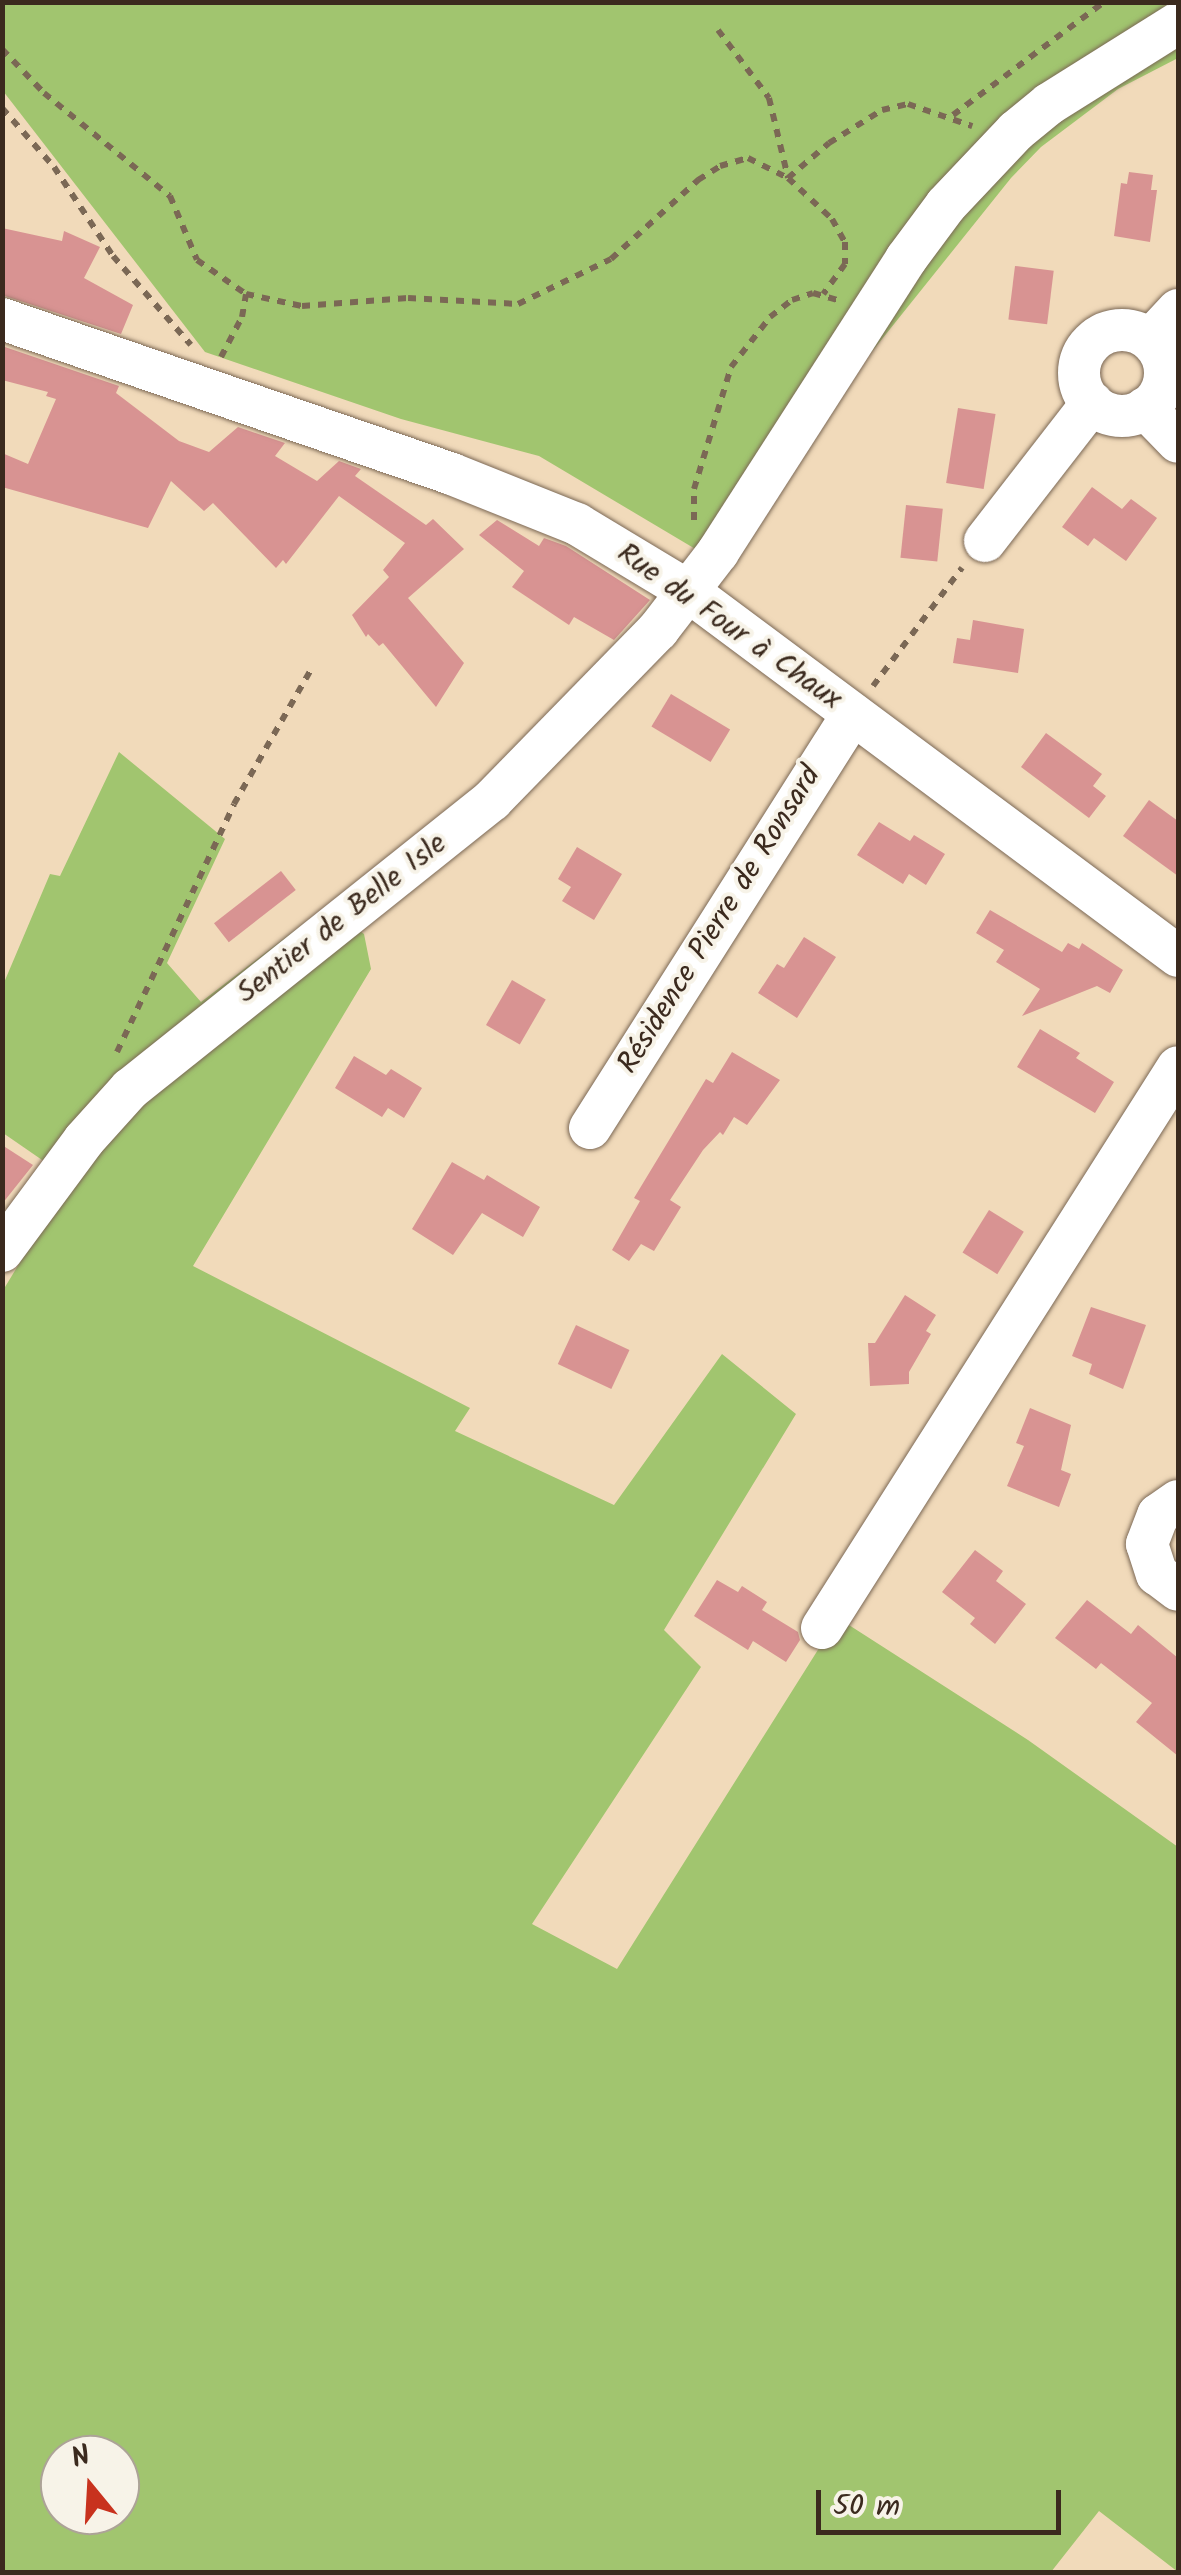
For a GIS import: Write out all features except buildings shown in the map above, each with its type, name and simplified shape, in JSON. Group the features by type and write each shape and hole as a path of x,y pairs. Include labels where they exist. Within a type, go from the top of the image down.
{"street":[{"name":"Sentier de Belle Isle","path":"2,1251 84,1140 130,1089 492,800 658,630 696,581 940,213 1001,146 1086,78 1178,23"},
{"name":"Rue du Four à Chaux","path":"2,319 210,385 540,508 696,581 853,714 1178,956"},
{"path":"1164,325 1161,355 1165,372 1158,396 1146,408 1115,415 1092,404 1082,388 1079,370 1090,344 1117,330 1134,332 1164,325"},
{"path":"985,541 1092,404"},
{"path":"1146,408 1178,442"},
{"name":"Résidence Pierre de Ronsard","path":"590,1128 853,714"},
{"path":"822,1628 1178,1067"},
{"path":"1178,1501 1158,1515 1147,1544 1156,1574 1178,1590"}],"path":[{"path":"952,116 1104,2"},
{"path":"718,30 769,98 788,178"},
{"path":"2,49 44,93 170,196 197,260 246,294 302,306 408,298 518,304 611,259 698,180 720,166 748,158 788,178 832,220 845,242 844,264 823,294"},
{"path":"788,178 829,143 882,110 908,104 952,116 1001,146"},
{"path":"2,108 54,166 114,256 194,349 210,385"},
{"path":"210,385 246,294"},
{"path":"696,581 694,489 725,379 740,353 779,308 802,295 823,294 867,319"},
{"path":"853,714 985,541"},
{"path":"107,1069 234,804 313,666"}],"green space":[{"path":"3,3 1178,3 1178,58 1118,89 1041,147 1011,178 862,364 729,569 539,456 401,419 205,352 3,91"},
{"path":"119,752 225,839 167,963 201,1002 327,906 364,934 371,969 193,1266 470,1408 455,1431 614,1505 722,1354 796,1414 664,1630 701,1667 532,1924 617,1969 838,1618 1028,1740 1178,1847 1178,2572 1099,2511 1051,2572 3,2572 2,1292 45,1221 45,1162 3,1133 3,985 50,874 60,876"}]}
